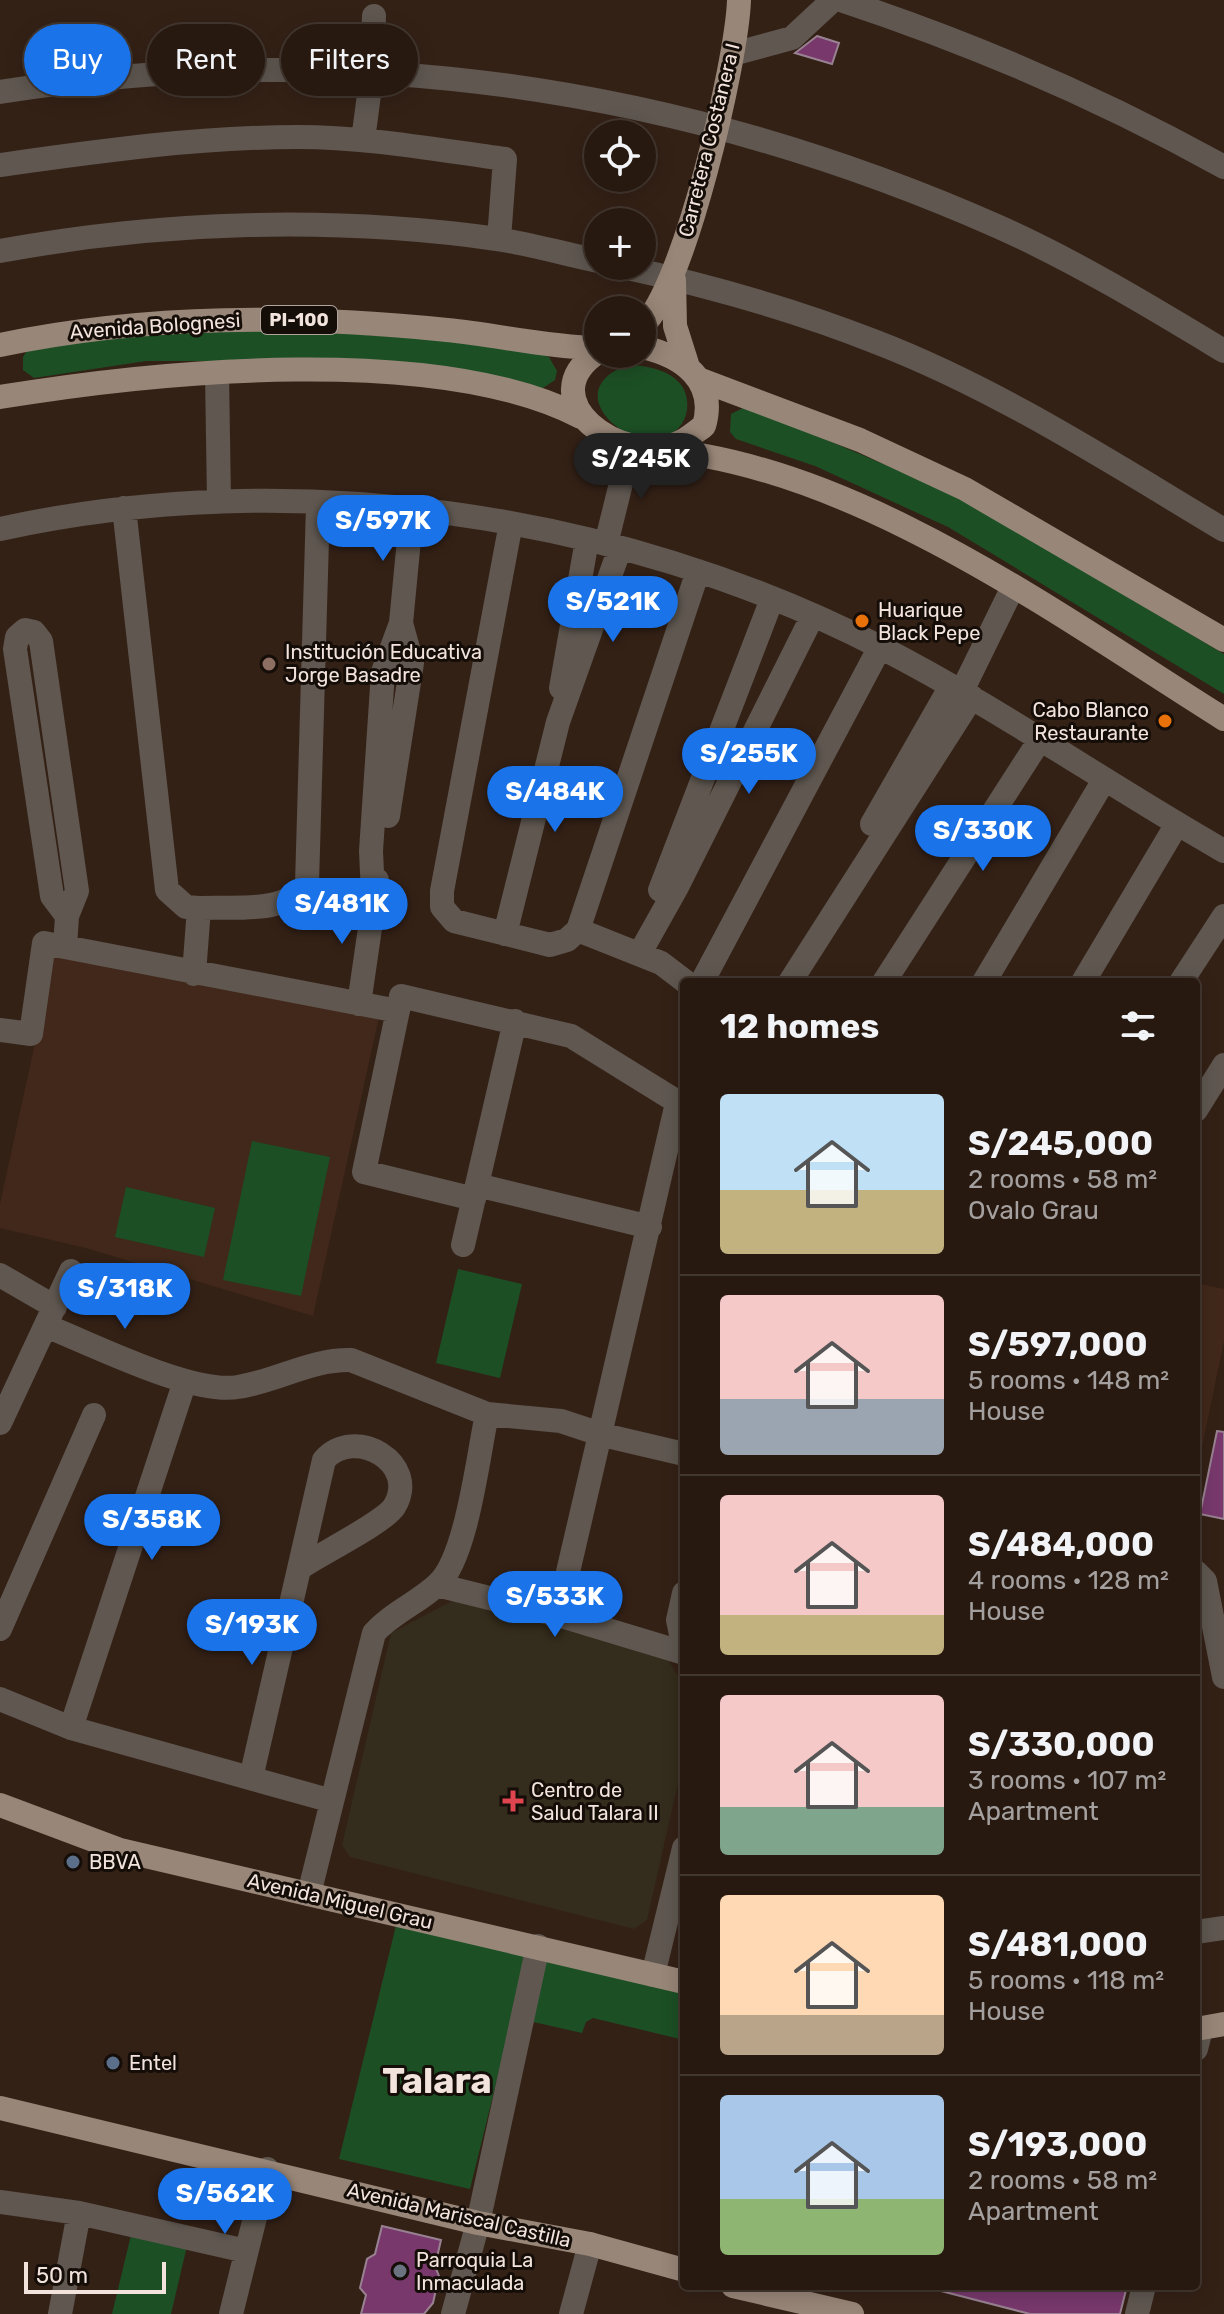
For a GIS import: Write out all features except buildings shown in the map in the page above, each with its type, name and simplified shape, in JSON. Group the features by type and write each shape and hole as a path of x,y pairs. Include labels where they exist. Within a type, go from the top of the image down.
{"main road":[{"name":"Carretera Costanera I","path":"656,312 674,278 717,124 733,54 739,0"},
{"name":"Carretera Costanera I","path":"639,448 678,444 704,426 709,410 675,326 674,278"},
{"name":"Avenida Bolognesi","path":"0,345 101,328 214,319 342,321 450,330 584,349"},
{"path":"656,350 695,373 860,440 953,482 1224,640"},
{"name":"PI-100","path":"581,417 573,383 584,363"},
{"path":"1,393 217,373 344,371 494,388 557,405 581,417 611,439 639,448 696,452 779,475 904,528 1013,587 1224,719"},
{"name":"Avenida Miguel Grau","path":"0,1805 120,1850 680,1981"},
{"name":"Avenida Mariscal Castilla","path":"8,2113 267,2169 478,2223 590,2244 680,2269"},
{"path":"750,2290 852,2314"}],"street":[{"path":"733,54 792,38 833,0"},
{"path":"841,0 1011,62 1173,138 1224,167"},
{"path":"374,16 374,24"},
{"path":"0,92 55,84 232,69 281,70"},
{"path":"418,77 527,88 717,124 816,154 1000,228 1057,255 1224,351"},
{"path":"363,140 369,96"},
{"path":"0,165 199,141 299,137 363,140 505,159 499,239"},
{"path":"0,251 79,236 260,225 340,227 499,239 584,258"},
{"path":"656,274 780,308 878,342 988,395 1224,530"},
{"path":"217,373 219,501"},
{"path":"558,722 561,683 604,544 639,448"},
{"path":"0,529 124,508 219,501 412,508 511,523 604,544 698,571 813,615 880,647 962,691 1224,851"},
{"path":"124,508 167,890 186,907 199,908 284,904 298,896 307,884 318,505"},
{"path":"359,1004 373,894 384,854 412,663 401,623 412,508"},
{"path":"511,523 442,891 442,907 454,921 550,945 567,940 578,930 698,571"},
{"path":"505,934 604,544"},
{"path":"793,977 831,896 962,691 1013,587"},
{"path":"640,953 661,886 772,599"},
{"path":"640,953 677,887 813,615"},
{"path":"65,947 67,916 77,891 41,641 34,632 25,630 17,637 15,649 52,896 67,916"},
{"path":"704,978 880,647"},
{"path":"887,978 1041,738"},
{"path":"986,978 1104,780"},
{"path":"1085,978 1177,824"},
{"path":"194,974 199,908"},
{"path":"1184,978 1224,916"},
{"path":"578,930 640,953 661,963 681,978"},
{"path":"0,1030 31,1034 44,943 398,1011"},
{"path":"650,1227 364,1172 401,996 571,1036 680,1103"},
{"path":"463,1245 515,1021"},
{"path":"1200,1104 1224,1065"},
{"path":"558,1615 680,1108"},
{"path":"0,1423 71,1271"},
{"path":"0,1275 50,1316 185,1381 223,1389 240,1387 331,1359 351,1360 487,1414 561,1421 603,1435 680,1453"},
{"path":"71,1728 185,1381"},
{"path":"309,1894 374,1633 391,1615 437,1585 456,1557 487,1414"},
{"path":"0,1629 94,1415"},
{"path":"251,1778 324,1460 334,1448 349,1446 366,1446 383,1454 395,1466 398,1481 394,1506 382,1519 300,1568"},
{"path":"1200,1576 1205,1581 1224,1677"},
{"path":"437,1585 680,1650"},
{"path":"3,1709 332,1801"},
{"path":"653,1975 680,1885"},
{"path":"1200,1931 1224,1928"},
{"path":"453,2314 478,2223 538,1946"},
{"path":"231,2314 267,2169"},
{"path":"0,2202 79,2213 246,2251"},
{"path":"60,2314 79,2213"},
{"path":"571,2314 590,2244"},
{"path":"1137,2314 1143,2290"}],"shaded area":[{"path":"55,951 379,1017 313,1316 86,1248 0,1228 0,1204"},
{"path":"1200,1284 1224,1289 1224,1341 1200,1457"},
{"name":"Centro de Salud Talara II","path":"456,1599 661,1648 680,1679 680,1775 647,1920 634,1929 350,1857 342,1845 391,1633"}],"green space":[{"path":"278,329 440,340 541,354 549,357 557,371 555,380 540,390 298,361 146,361 34,378 23,370 23,357 28,349 88,338"},
{"path":"622,368 652,368 669,374 677,380 687,397 682,423 671,434 656,439 639,438 622,431 608,419 600,406 598,391 606,377"},
{"path":"747,406 954,494 1224,654 1224,694 948,527 815,466 736,439 730,432 731,414"},
{"path":"252,1141 330,1157 301,1296 223,1280"},
{"path":"126,1187 215,1208 204,1257 115,1237"},
{"path":"458,1269 522,1284 500,1378 436,1363"},
{"path":"401,1905 530,1945 470,2189 339,2159"},
{"path":"550,1956 680,1973 680,2039 593,2018 586,2022 582,2033 529,2021 543,1964"},
{"path":"131,2235 187,2246 171,2314 112,2314"}],"place":[{"name":"Huarique Black Pepe","path":"862,621"},
{"name":"Institución Educativa Jorge Basadre","path":"269,664"},
{"name":"Cabo Blanco Restaurante","path":"1165,721"},
{"name":"Centro de Salud Talara II","path":"513,1801"},
{"name":"BBVA","path":"73,1862"},
{"name":"Entel","path":"113,2063"},
{"name":"Parroquia La Inmaculada","path":"400,2271"}],"district":[{"name":"Talara","path":"437,2080"}]}
